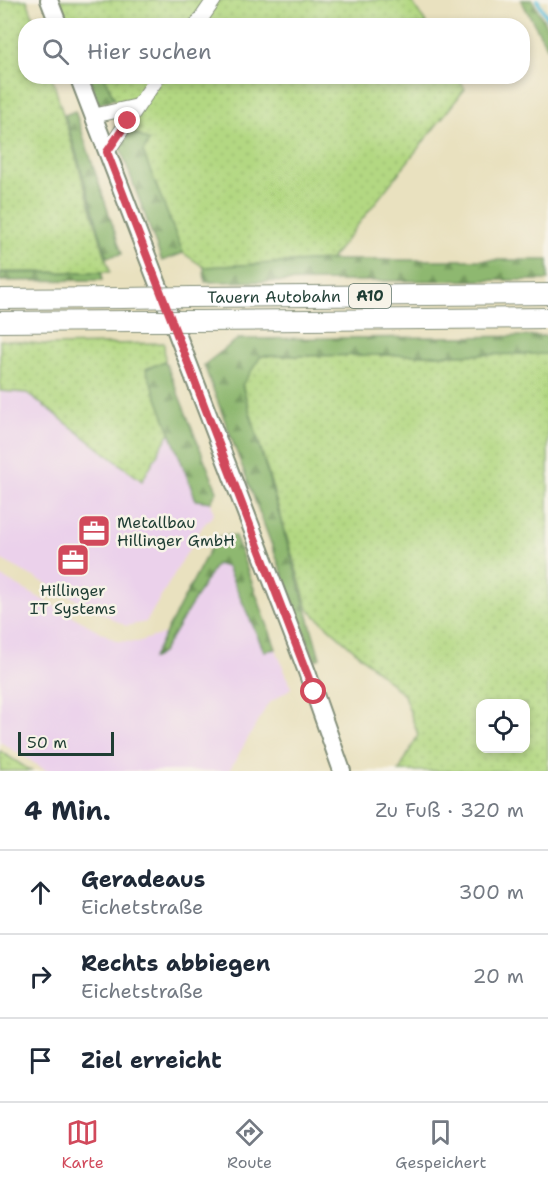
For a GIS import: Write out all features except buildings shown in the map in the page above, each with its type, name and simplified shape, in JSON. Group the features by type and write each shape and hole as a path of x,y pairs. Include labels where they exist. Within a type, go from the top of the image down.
{"highway":[{"name":"Tauern Autobahn","path":"0,299 548,294"},
{"name":"Tauern Autobahn","path":"0,322 548,318"}],"main road":[{"path":"49,0 56,18"},
{"path":"81,84 307,672 342,771"}],"street":[{"path":"202,18 214,0"},
{"path":"107,152 153,84"},
{"path":"93,116 138,106"}],"shaded area":[{"path":"0,391 27,393 141,480 170,432 196,500 211,502 214,514 202,527 146,622 126,626 0,559"},
{"path":"216,564 227,566 264,651 276,649 291,688 268,704 229,771 47,771 0,742 0,576 117,641 137,642 166,633 153,657 162,653"}],"green space":[{"path":"0,0 27,0 33,18 18,18 18,84 54,84 110,272 0,272"},
{"path":"58,0 411,0 423,18 65,18"},
{"path":"521,0 532,0 548,29 548,49"},
{"path":"91,84 107,84 114,99 99,104"},
{"path":"108,84 462,84 465,89 330,260 204,267 183,253 143,152 149,141 131,131"},
{"path":"75,111 122,254 107,257 65,115"},
{"path":"131,131 149,141 143,152 183,253 162,261 120,147"},
{"path":"330,260 548,260 548,280 205,282 204,267"},
{"path":"102,272 102,280 0,281 0,273"},
{"path":"548,336 548,354 261,356 242,385 320,658 315,660 204,365 238,339"},
{"path":"0,340 52,345 164,343 165,361 146,369 170,432 142,481 27,393 0,391"},
{"path":"548,354 548,771 399,771 418,735 404,695 308,609 242,384 261,356"},
{"path":"165,361 217,491 211,502 196,500 146,369"},
{"path":"235,536 276,649 264,651 227,567 216,564 162,653 152,659 211,547 219,537"},
{"path":"0,751 31,771 0,771"}],"waterway":[{"path":"537,0 548,19"}],"place":[{"name":"Metallbau Hillinger GmbH","path":"94,531"},
{"name":"Hillinger IT Systems","path":"73,560"}],"route":[{"path":"128,121 107,152 314,692"}]}
